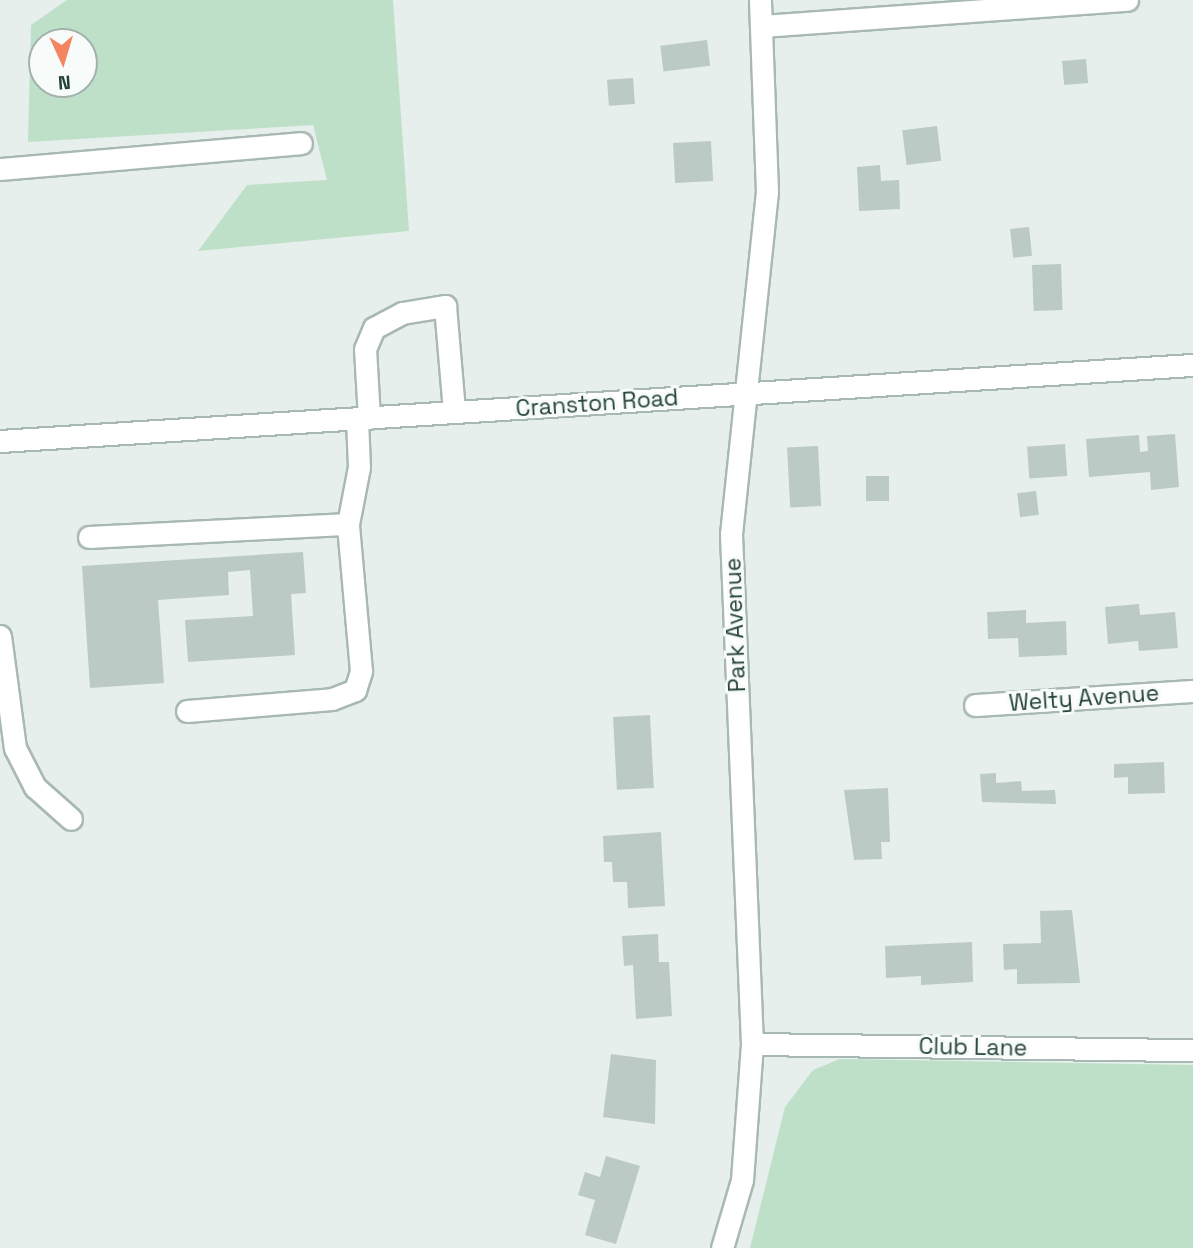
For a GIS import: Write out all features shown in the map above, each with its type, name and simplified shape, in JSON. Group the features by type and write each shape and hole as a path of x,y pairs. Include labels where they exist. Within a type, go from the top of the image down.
{"street":[{"name":"Park Avenue","path":"722,1248 742,1180 752,1044 731,534 767,192 760,0"},
{"path":"762,26 1127,1"},
{"path":"0,169 301,143"},
{"path":"187,711 332,699 355,690 361,671 348,524 359,467 365,349 374,328 402,313 445,306 454,412"},
{"name":"Cranston Road","path":"0,441 1193,365"},
{"path":"89,537 348,524"},
{"path":"0,636 15,748 35,787 71,819"},
{"name":"Welty Avenue","path":"975,705 1193,691"},
{"name":"Club Lane","path":"752,1044 1193,1050"}],"green space":[{"path":"67,0 393,0 409,231 198,251 247,185 327,180 313,125 28,142 29,98 98,98 98,28 31,28 31,25"},
{"path":"840,1059 1193,1065 1193,1248 750,1248 785,1107 813,1070"}],"building":[{"path":"707,40 710,66 664,72 660,46"},
{"path":"1086,59 1088,83 1064,85 1062,61"},
{"path":"633,78 635,104 609,106 607,80"},
{"path":"937,126 941,161 907,165 902,130"},
{"path":"711,141 713,181 675,183 673,143"},
{"path":"880,165 881,181 899,180 900,209 859,211 857,167"},
{"path":"1029,227 1032,256 1013,258 1010,229"},
{"path":"1061,264 1063,310 1034,311 1032,265"},
{"path":"1175,434 1179,487 1151,490 1150,472 1089,477 1086,439 1139,435 1140,452 1148,451 1147,436"},
{"path":"1065,444 1067,476 1029,479 1027,447"},
{"path":"818,446 821,506 790,508 787,448"},
{"path":"866,476 889,476 889,501 866,501"},
{"path":"1036,491 1039,515 1020,517 1017,493"},
{"path":"303,552 306,593 291,594 295,655 188,662 185,620 253,616 250,570 228,572 229,595 158,600 164,683 90,688 82,566"},
{"path":"1139,604 1140,615 1175,612 1178,648 1139,651 1138,641 1108,644 1105,607"},
{"path":"1026,610 1026,623 1066,621 1067,655 1019,657 1018,638 988,639 987,612"},
{"path":"650,715 654,788 617,790 613,717"},
{"path":"1164,762 1165,793 1128,794 1128,777 1114,778 1114,764"},
{"path":"996,773 996,783 1021,781 1022,791 1055,790 1056,804 982,802 980,774"},
{"path":"888,788 890,842 881,842 882,859 854,860 844,790"},
{"path":"661,832 665,906 628,908 627,882 613,882 612,862 604,862 603,836"},
{"path":"1072,910 1080,983 1017,984 1017,969 1004,970 1003,944 1041,943 1040,911"},
{"path":"658,934 659,962 669,962 672,1016 636,1019 633,965 624,966 622,936"},
{"path":"972,942 973,982 921,985 921,976 886,978 885,946"},
{"path":"611,1054 656,1060 655,1124 603,1117"},
{"path":"606,1156 640,1166 616,1244 585,1235 595,1200 578,1195 585,1172 600,1177"}]}
